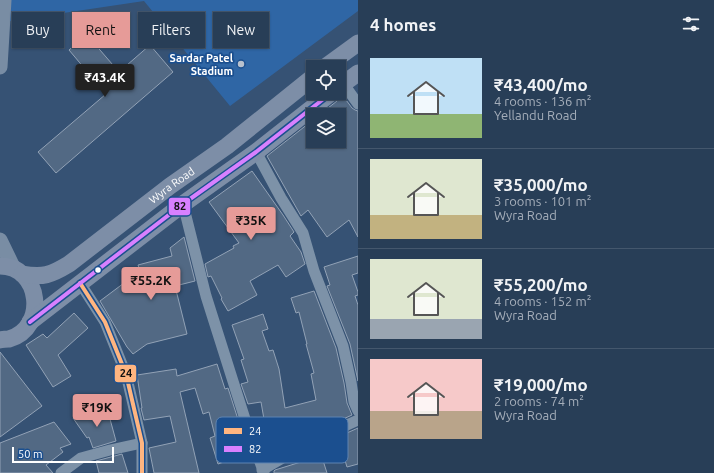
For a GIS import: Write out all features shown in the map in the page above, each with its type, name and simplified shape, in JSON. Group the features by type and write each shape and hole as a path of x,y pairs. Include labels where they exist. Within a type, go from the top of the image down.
{"main road":[{"path":"0,67 4,0"},
{"path":"335,60 358,43"},
{"name":"Wyra Road","path":"346,82 358,73"},
{"name":"Wyra Road","path":"12,270 33,276 46,276 69,264 170,186 227,146 306,83"},
{"name":"Wyra Road","path":"30,322 183,204 256,152 323,100"},
{"path":"0,240 12,270"},
{"name":"Wyra Road","path":"3,342 18,335 25,329 34,313 36,302 34,292 29,282 12,270"}],"street":[{"path":"346,94 358,104"},
{"path":"256,152 281,198 303,233 314,271 343,346 354,402 358,411"},
{"path":"183,204 206,296 245,417"},
{"path":"80,283 104,322 126,374 142,443 142,473"},
{"path":"348,425 358,420"},
{"path":"61,473 81,458 142,443"},
{"path":"263,471 276,463"}],"shaded area":[{"name":"Sardar Patel Stadium","path":"6,0 358,0 358,11 230,106 182,48 205,48 205,12 153,12 144,1 64,13 12,12 12,21 3,22"}],"building":[{"path":"72,48 98,48 119,72 147,48 153,48 173,72 56,173 38,152 106,94 69,50"},
{"path":"346,100 352,108 358,111 358,237 349,220 327,237 308,210 301,216 267,156 306,125 306,148 346,148 346,108 328,108 337,101"},
{"path":"252,171 294,232 290,236 301,252 305,264 286,277 278,265 250,281 257,295 228,311 211,276 208,277 205,264 234,248 233,246 239,243 209,202"},
{"path":"184,237 195,281 175,286 187,334 147,344 133,354 127,347 100,301 140,271 138,265 172,256 170,248"},
{"path":"358,256 358,273 352,275 358,292 358,295 355,296 358,305 358,381 350,344 327,286 330,285 324,267"},
{"path":"314,291 336,348 347,403 352,415 348,417 264,417 261,402 248,404 241,384 248,382 241,360 244,359 232,325 263,314 268,329 262,331 269,351 273,350 279,369 285,408 316,400 311,374 314,373 307,344 299,312 296,313 291,298"},
{"path":"74,313 88,328 58,355 71,376 53,387 26,345 43,334 47,338"},
{"path":"0,352 42,406 0,437"},
{"path":"217,364 225,389 228,388 237,417 216,417 216,458 210,438 215,436 209,412 203,414 195,388 180,392 199,473 154,473 149,448 176,442 170,416 144,420 137,375 176,369 177,376"},
{"path":"107,408 116,441 93,448 89,437 87,438 73,418"},
{"path":"54,422 71,444 60,448 63,452 46,465 53,473 0,473 0,443"},
{"path":"358,428 358,464 347,467 346,463 348,463 348,432"},
{"path":"122,454 128,473 99,473 96,461"},
{"path":"298,463 324,463 327,473 274,473 275,470"}],"transit line":[{"name":"82","path":"30,322 183,204 256,152 322,100"},
{"name":"24","path":"80,283 105,322 126,374 142,443 142,473"}],"place":[{"name":"Sardar Patel Stadium","path":"241,64"}]}
